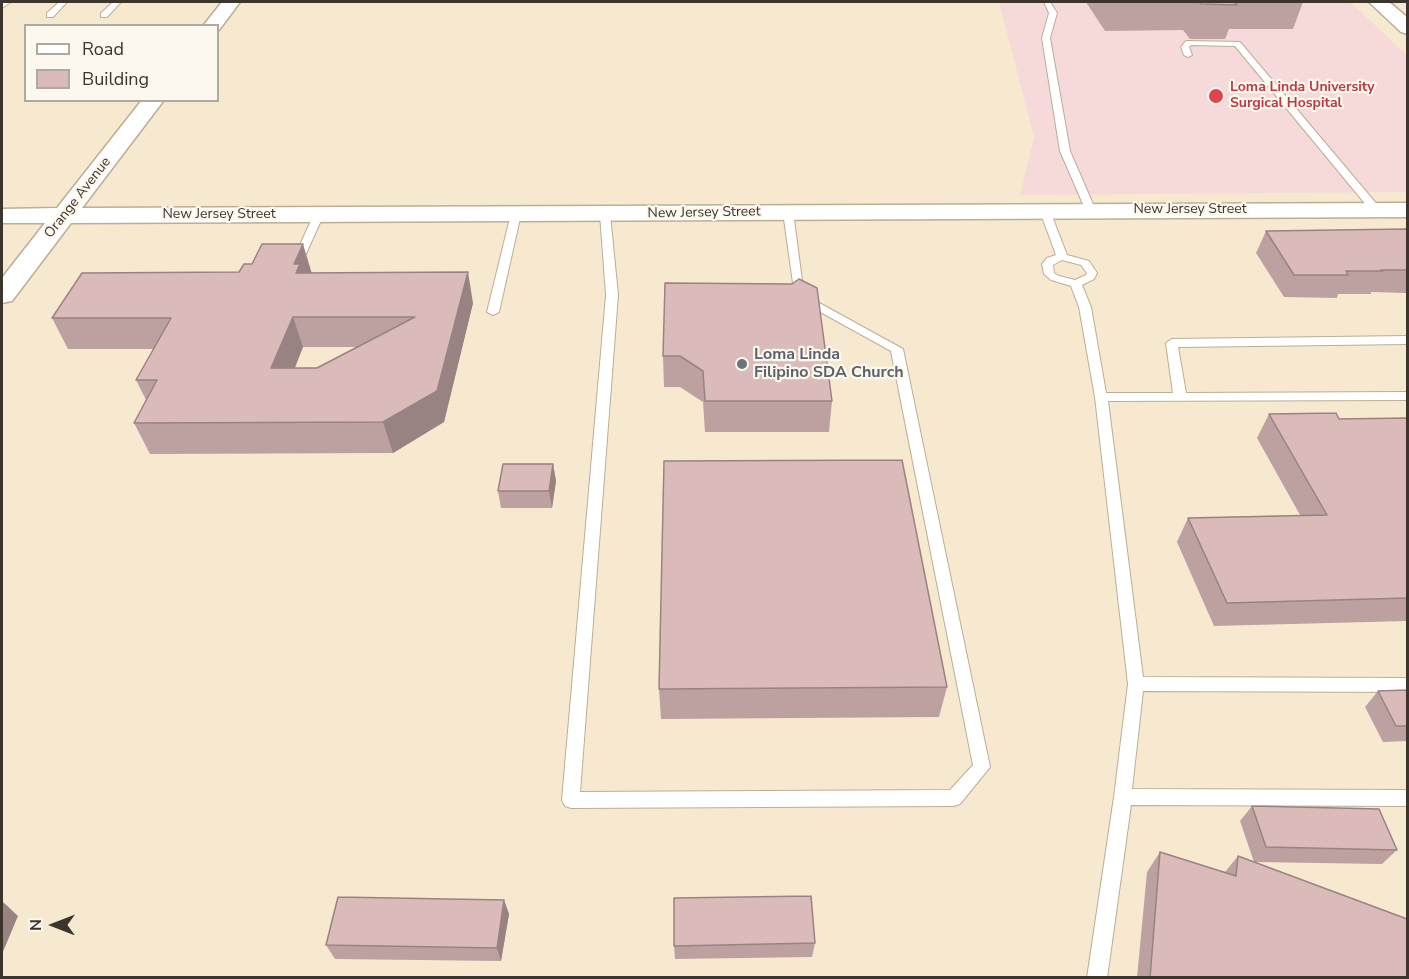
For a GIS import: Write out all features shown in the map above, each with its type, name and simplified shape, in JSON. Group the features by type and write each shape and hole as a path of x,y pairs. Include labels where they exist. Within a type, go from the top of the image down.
{"street":[{"path":"214,24 231,2"},
{"path":"1378,2 1407,28"},
{"name":"Orange Avenue","path":"2,295 152,102"},
{"name":"New Jersey Street","path":"2,216 1407,210"}],"lane":[{"path":"2,6 7,2"},
{"path":"50,15 63,2"},
{"path":"104,15 117,2"},
{"path":"1047,2 1053,13 1046,38 1065,151 1091,211"},
{"path":"1188,55 1185,47 1189,43 1237,44 1376,210"},
{"path":"1045,211 1062,257"},
{"path":"605,214 612,295 571,800 954,798 982,767 897,349 808,301 798,288 788,212"},
{"path":"300,256 319,214"},
{"path":"493,312 516,214"},
{"path":"1062,257 1077,260 1090,268 1090,277 1076,284 1055,278 1047,270 1047,264 1051,260 1062,257"},
{"path":"1076,284 1085,307 1101,397 1136,684 1123,797 1097,978"},
{"path":"1180,397 1172,343 1407,340"},
{"path":"1101,397 1407,396"},
{"path":"1136,684 1407,685"},
{"path":"1123,797 1407,798"}],"shaded area":[{"name":"Loma Linda University Surgical Hospital","path":"999,2 1350,2 1407,55 1407,192 1020,195 1034,137"}],"building":[{"path":"1199,2 1234,2 1237,5 1201,4"},
{"path":"1407,229 1407,270 1346,271 1348,275 1294,275 1266,231"},
{"path":"262,244 303,244 294,264 300,264 296,273 468,272 437,391 383,422 134,423 157,380 136,380 171,318 52,318 82,273 239,272 244,264 252,264","holes":["293,317 415,317 317,368 271,368"]},
{"name":"Loma Linda Filipino SDA Church","path":"799,279 817,288 832,401 705,401 703,371 680,356 663,356 665,283 792,284"},
{"path":"1336,413 1339,419 1407,418 1407,598 1227,603 1188,518 1327,515 1269,414"},
{"path":"902,460 947,687 659,689 664,461"},
{"path":"503,464 553,464 549,491 498,491"},
{"path":"1407,690 1407,726 1396,726 1378,691"},
{"path":"1252,806 1379,809 1397,850 1266,847"},
{"path":"1160,852 1236,876 1238,856 1407,919 1407,978 1150,978"},
{"path":"811,896 815,943 674,946 674,898"},
{"path":"338,897 504,900 497,948 326,945"}],"place":[{"name":"Loma Linda University Surgical Hospital","path":"1216,96"},
{"name":"Loma Linda Filipino SDA Church","path":"742,364"}]}
